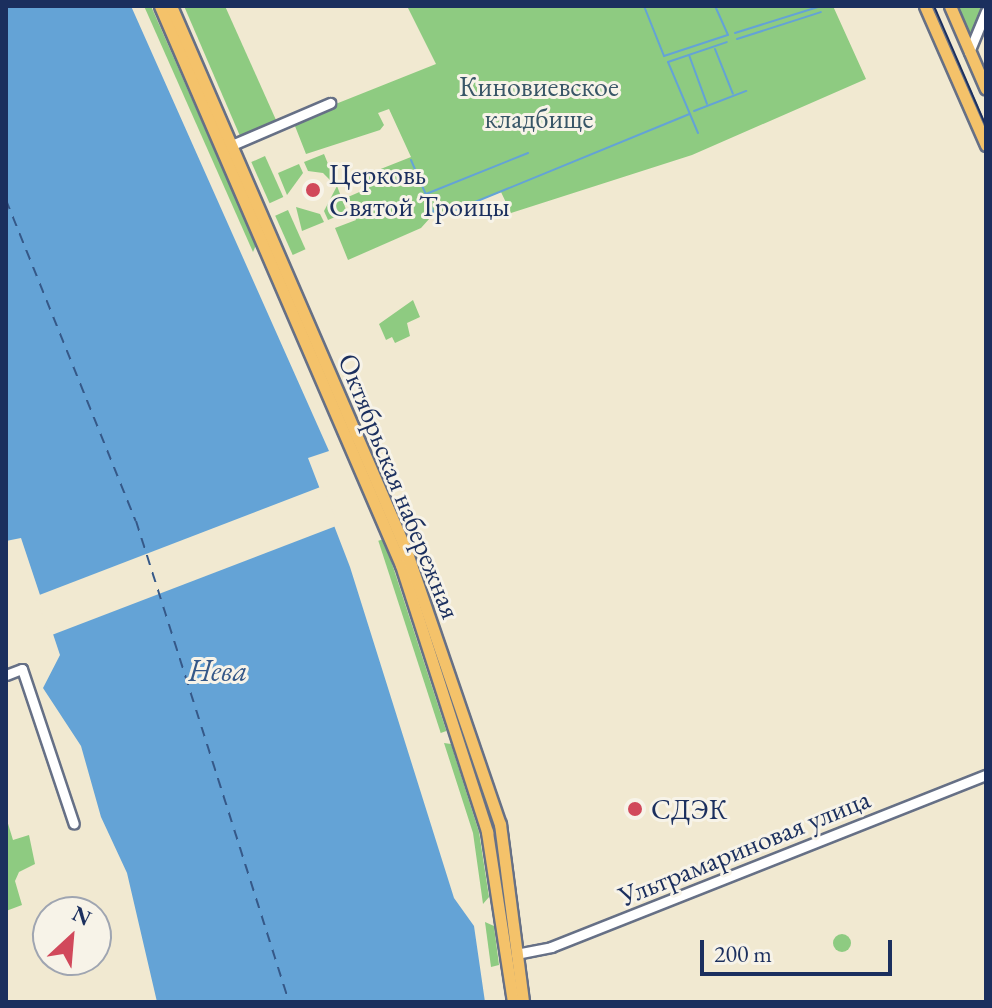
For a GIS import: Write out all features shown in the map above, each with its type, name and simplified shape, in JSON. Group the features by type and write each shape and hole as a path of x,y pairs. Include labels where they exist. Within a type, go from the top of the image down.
{"main road":[{"name":"Октябрьская набережная","path":"160,6 401,565 485,822 513,1002"},
{"name":"Октябрьская набережная","path":"171,6 406,550 500,824 523,1002"},
{"path":"925,6 986,143"},
{"path":"950,6 986,89"}],"street":[{"path":"969,52 986,11"},
{"path":"232,145 330,103"},
{"path":"6,675 22,669 74,824"},
{"name":"Ультрамариновая улица","path":"516,954 551,947 986,775"}],"green space":[{"path":"144,6 151,6 256,245 253,252"},
{"path":"184,6 225,6 276,120 240,136"},
{"name":"Киновиевское кладбище","path":"407,6 833,6 866,79 692,155 511,213 501,192 430,218 421,228 348,260 335,228 356,220 348,197 364,190 362,182 368,174 411,157 389,109 378,113 384,125 380,130 306,154 293,121 436,64"},
{"path":"957,6 984,6 971,38"},
{"path":"324,154 335,181 332,182 323,173 308,171 304,162"},
{"path":"265,156 283,197 270,203 251,162"},
{"path":"299,164 303,173 287,195 278,173"},
{"path":"337,186 347,212 328,220 324,211"},
{"path":"296,207 320,214 324,222 302,231"},
{"path":"288,210 305,249 293,255 275,216"},
{"path":"413,300 420,317 407,323 410,336 395,343 392,337 386,340 379,324"},
{"path":"384,539 446,731 441,733 378,541"},
{"path":"444,743 451,744 479,832 489,897 483,904 473,833"},
{"path":"6,817 13,840 29,835 35,864 19,872 15,881 22,905 6,911"},
{"path":"485,922 494,926 499,965 491,967"},
{"path":"838,934 846,934 851,943 849,950 838,952 833,947 833,939"}],"water":[{"name":"Нева","path":"6,6 131,6 329,451 308,458 350,567 454,898 474,926 485,1002 157,1002 127,873 101,817 81,746 43,688 60,655 21,538 6,541"}],"pier":[{"path":"323,486 338,525 51,636 35,596"}],"waterway":[{"path":"644,6 664,56 728,35 715,6"},
{"path":"735,33 818,7"},
{"path":"737,39 821,12"},
{"path":"698,133 668,62 727,42"},
{"path":"715,49 733,94"},
{"path":"689,55 707,104"},
{"path":"694,111 746,91"},
{"path":"411,160 436,218 689,114"},
{"path":"426,194 528,153"}],"ferry route":[{"path":"6,200 136,521 289,1002"}],"tram line":[{"path":"934,6 986,126"}],"place":[{"name":"Церковь Святой Троицы","path":"313,190"},
{"name":"СДЭК","path":"635,809"}]}
